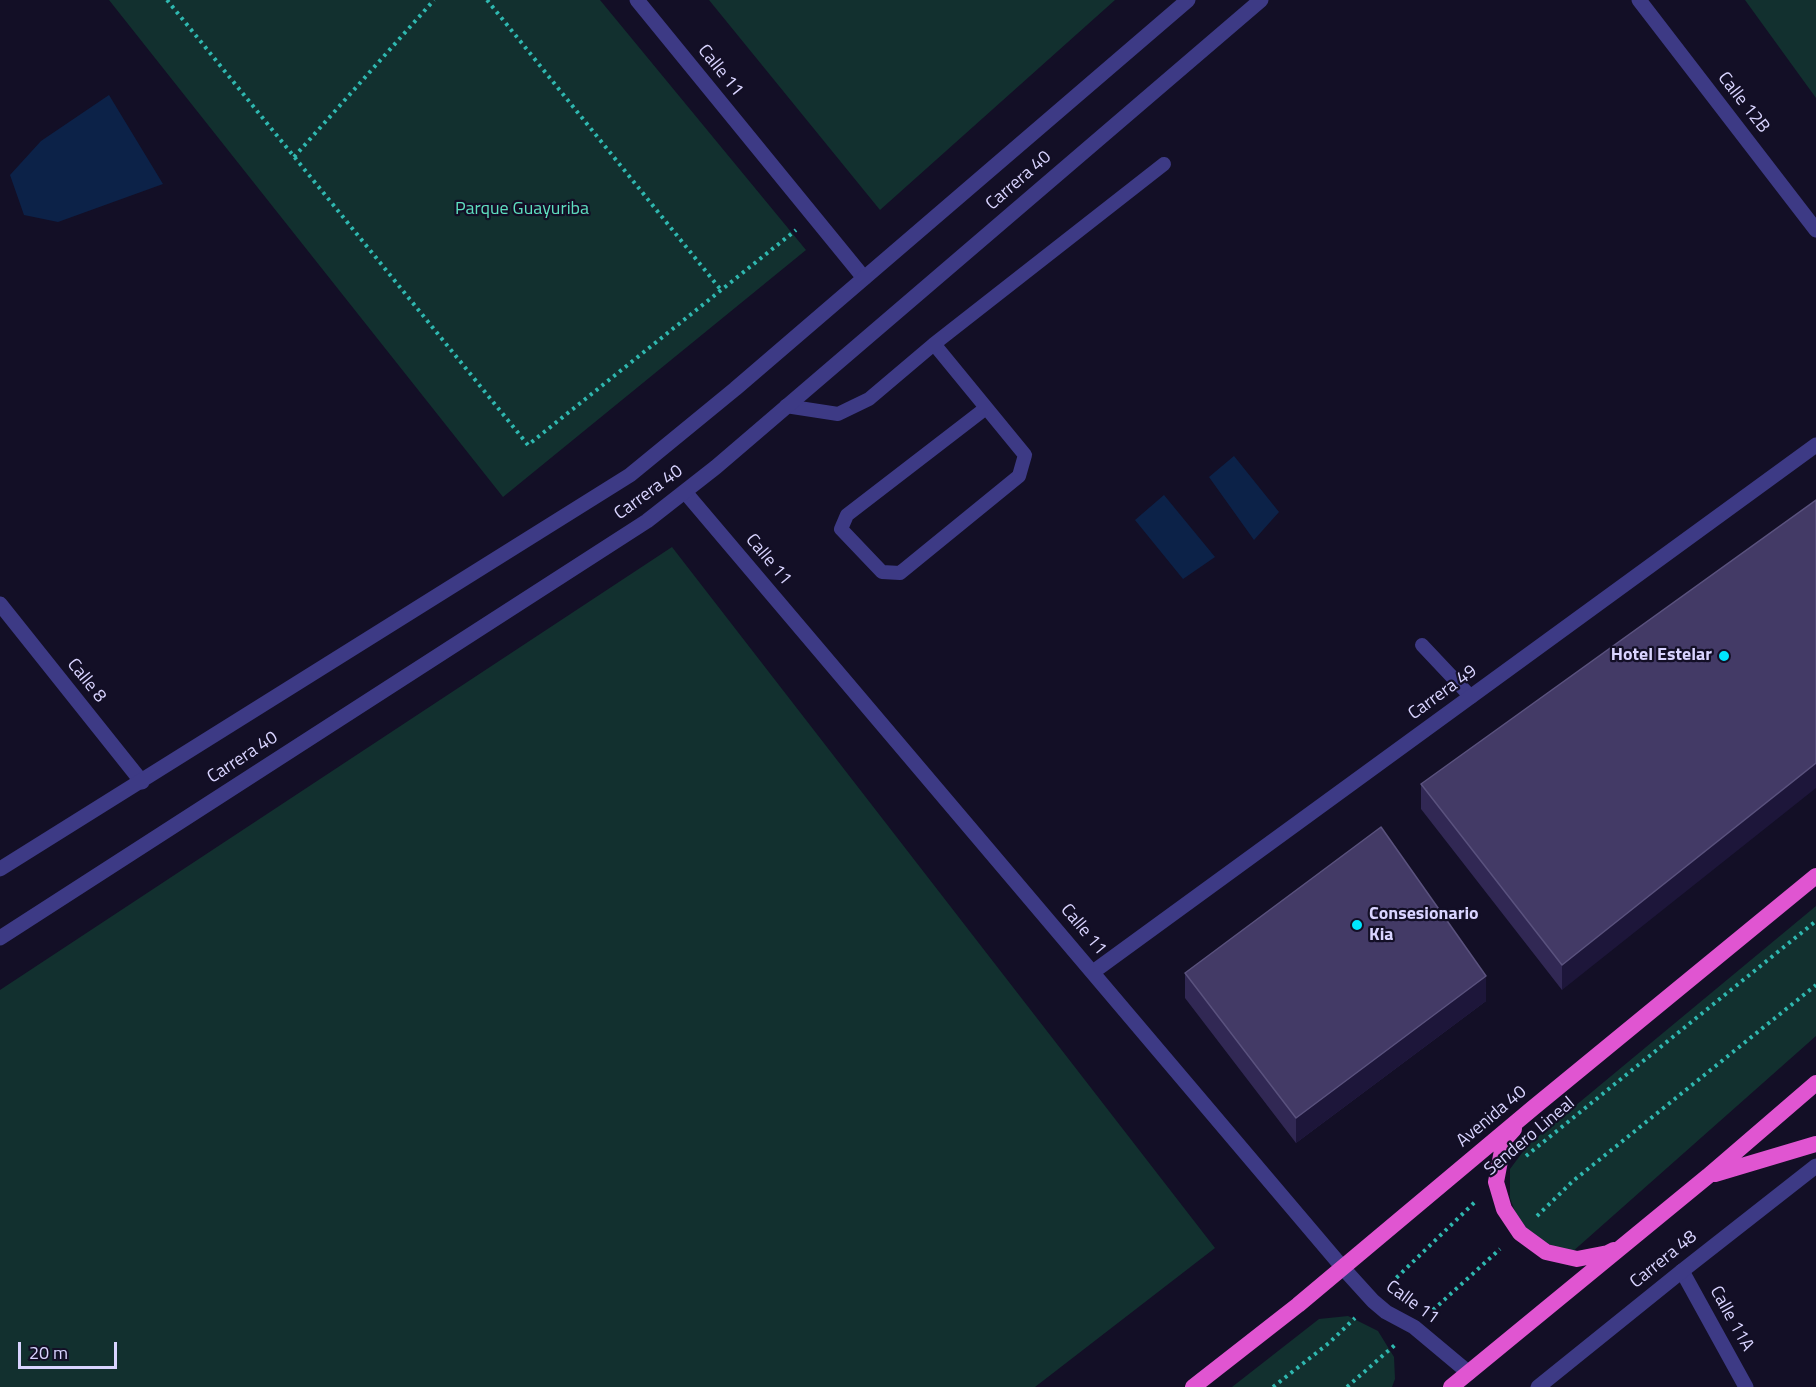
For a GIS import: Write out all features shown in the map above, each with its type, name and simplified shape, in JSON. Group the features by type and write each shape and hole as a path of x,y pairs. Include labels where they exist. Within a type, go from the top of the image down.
{"highway":[{"name":"Avenida 40","path":"1193,1387 1343,1268 1533,1108 1816,876"},
{"path":"1451,1387 1708,1176 1816,1083"},
{"path":"1533,1108 1504,1140 1496,1182 1504,1209 1520,1233 1546,1252 1577,1258 1608,1253 1635,1236"},
{"path":"1708,1176 1816,1144"}],"street":[{"name":"Calle 11","path":"637,0 864,278"},
{"name":"Carrera 40","path":"0,869 630,475 735,389 1188,0"},
{"name":"Carrera 40","path":"0,938 637,528 685,492 1260,0"},
{"name":"Calle 12B","path":"1639,0 1816,230"},
{"name":"Carrera 49","path":"1093,972 1816,445"},
{"name":"Calle 11","path":"685,492 1343,1268 1373,1301 1400,1321 1414,1327 1469,1373"},
{"name":"Calle 8","path":"0,604 142,782"},
{"name":"Carrera 48","path":"1538,1387 1816,1166"},
{"name":"Calle 11A","path":"1682,1271 1746,1387"}],"lane":[{"path":"786,406 838,414 869,399 934,344 1164,164"},
{"path":"934,344 1025,455 1019,476 900,573 882,573 841,529 847,515 986,408"},
{"path":"1422,645 1472,697"}],"path":[{"path":"167,0 528,445 813,217"},
{"path":"294,157 434,0"},
{"path":"487,0 721,290"},
{"name":"Sendero Lineal","path":"1273,1387 1329,1343 1496,1182 1816,921"},
{"path":"1347,1387 1506,1243 1520,1233 1573,1181 1816,985"}],"green space":[{"name":"Parque Guayuriba","path":"109,0 600,0 806,250 503,497"},
{"path":"709,0 1115,0 880,210"},
{"path":"1745,0 1816,0 1816,98"},
{"path":"672,547 1215,1248 1035,1387 0,1387 0,990"},
{"path":"1816,906 1816,1036 1571,1253 1540,1241 1520,1225 1510,1198 1510,1169 1528,1145"},
{"path":"1348,1316 1378,1331 1394,1357 1395,1379 1392,1387 1232,1387 1319,1319"}],"water":[{"path":"109,95 163,184 58,222 24,215 10,175 41,141"},
{"path":"1234,456 1279,512 1254,540 1209,477"},
{"path":"1164,495 1215,557 1183,579 1135,520"}],"building":[{"name":"Hotel Estelar","path":"1816,500 1816,763 1562,965 1421,784"},
{"name":"Consesionario Kia","path":"1381,827 1486,976 1296,1118 1185,973"}],"place":[{"name":"Hotel Estelar","path":"1724,656"},
{"name":"Consesionario Kia","path":"1357,925"}]}
